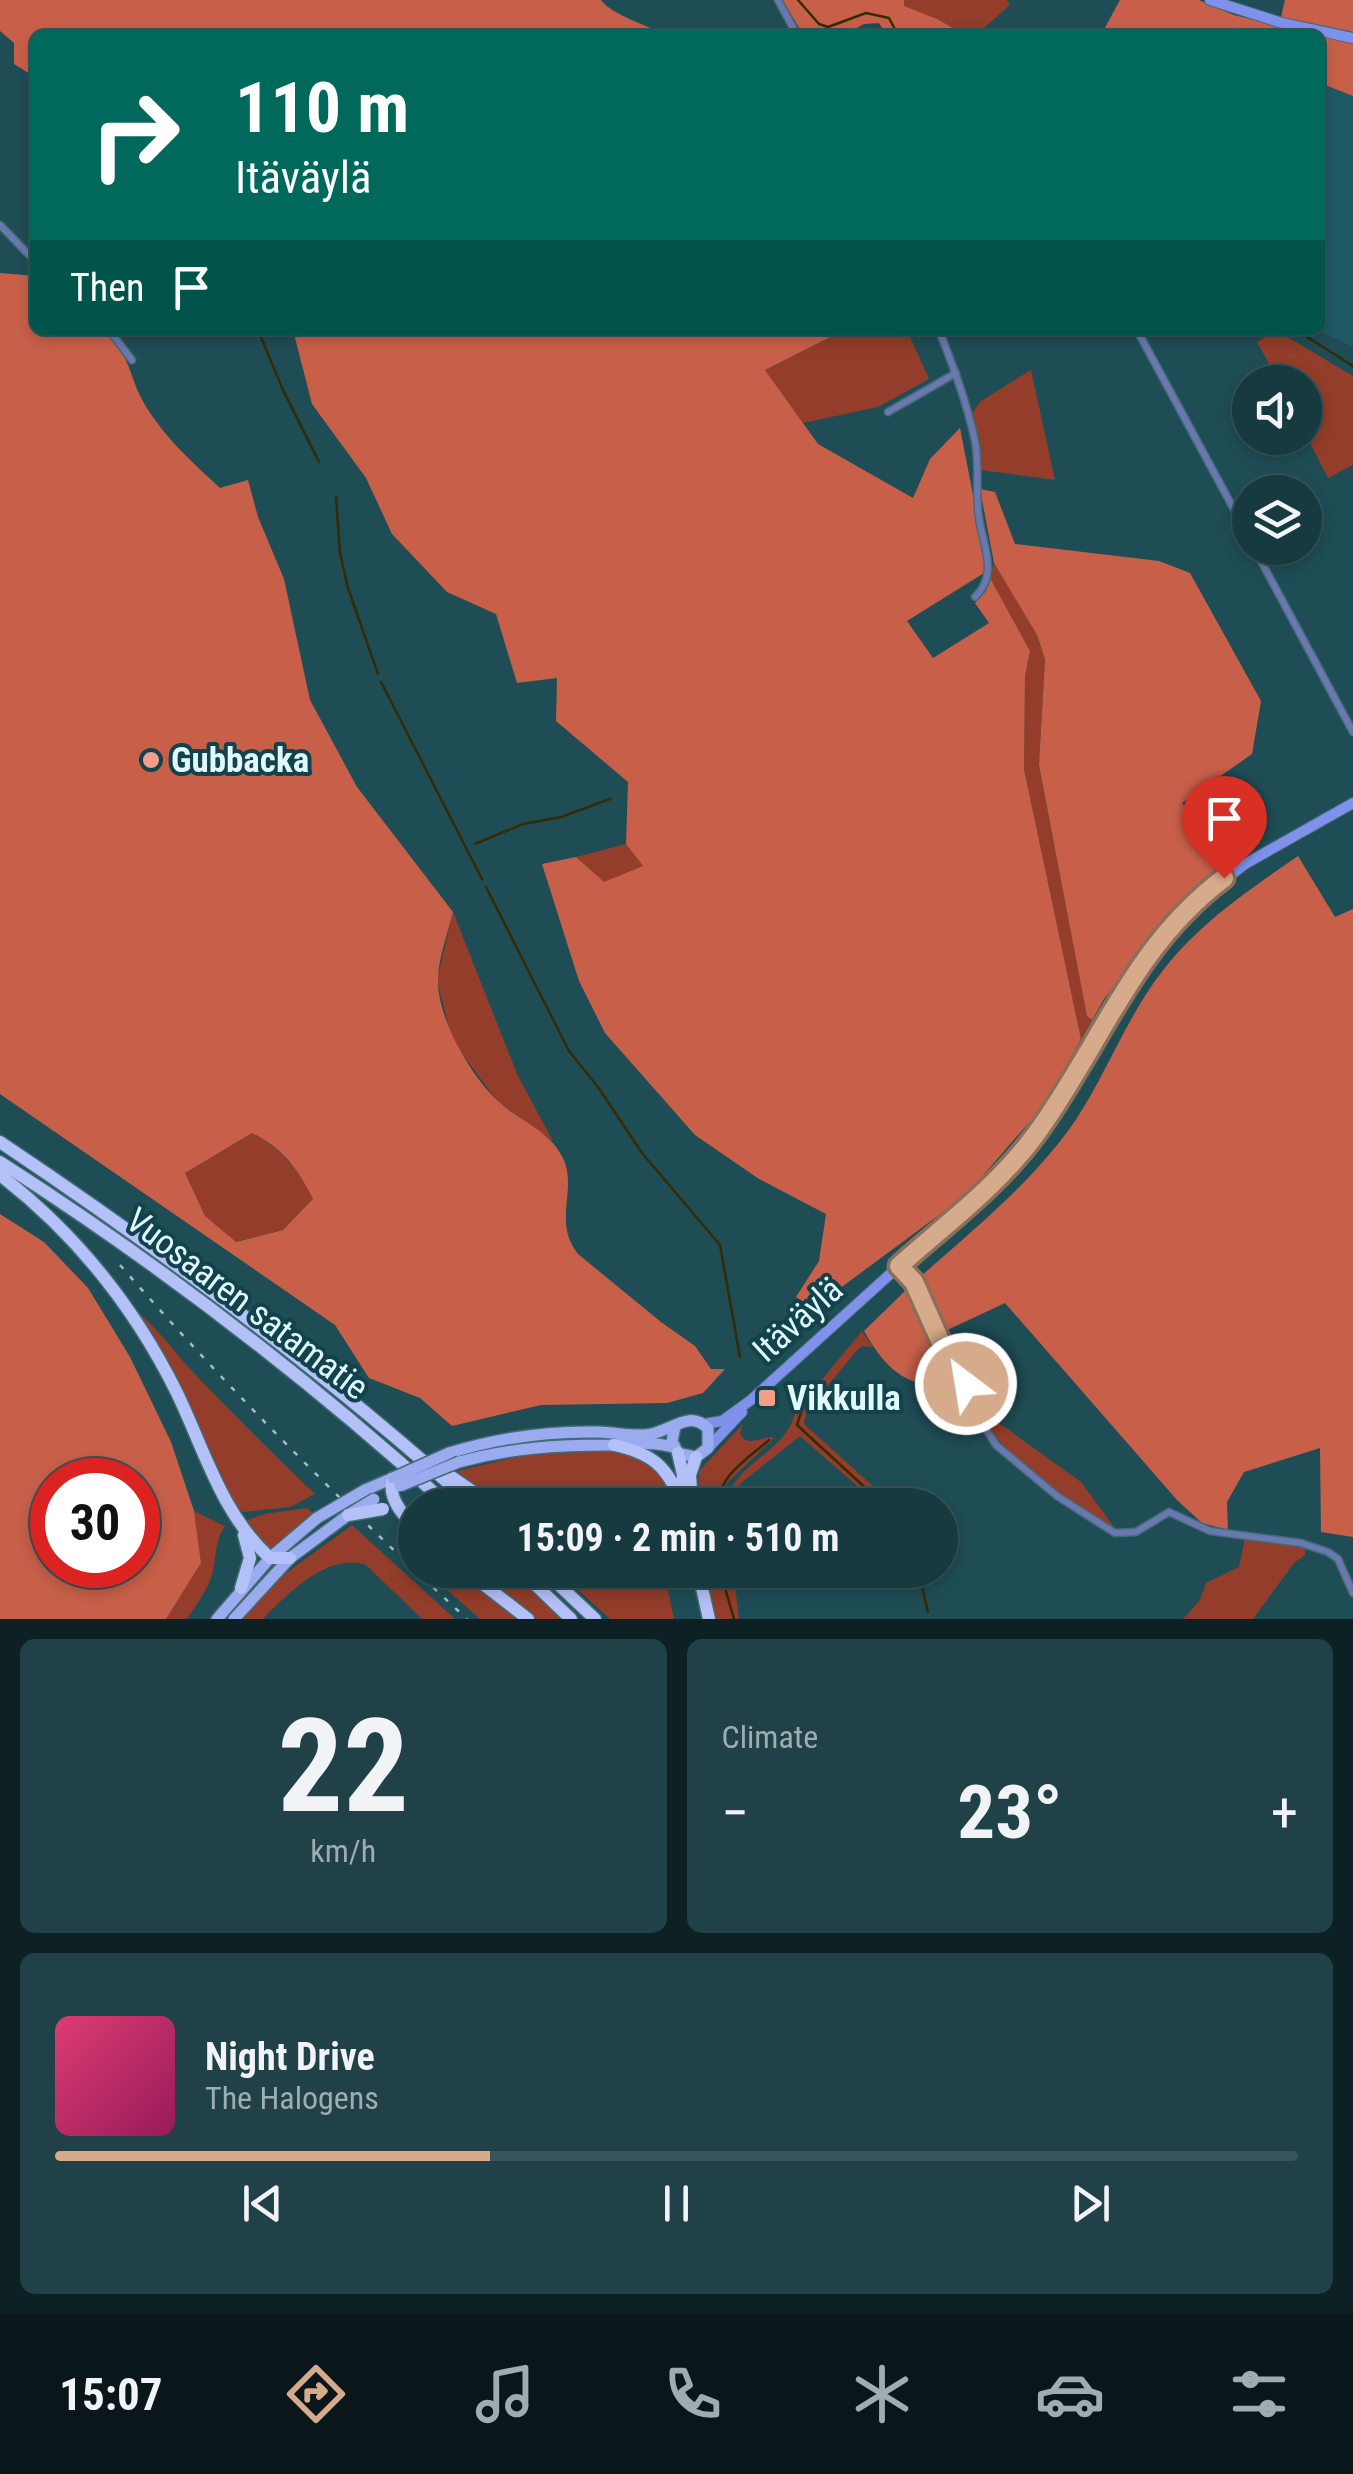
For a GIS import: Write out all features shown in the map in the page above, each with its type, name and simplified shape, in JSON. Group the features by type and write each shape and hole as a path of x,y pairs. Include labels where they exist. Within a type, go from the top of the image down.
{"highway":[{"path":"0,1142 212,1290 454,1488"},
{"name":"Vuosaaren satamatie","path":"0,1162 125,1247 253,1342 428,1488"},
{"path":"0,1175 76,1245 138,1323 239,1524 270,1558 290,1558"},
{"path":"614,1445 656,1460 675,1488"},
{"path":"676,1450 683,1488"},
{"path":"687,1488 696,1457"},
{"path":"424,1461 469,1488"},
{"path":"395,1485 398,1501"},
{"path":"348,1515 374,1499 398,1511"},
{"path":"239,1524 250,1558 241,1588"},
{"path":"488,1588 528,1619"},
{"path":"539,1588 571,1619"},
{"path":"563,1588 595,1619"},
{"path":"702,1588 709,1619"}],"main road":[{"path":"1210,0 1250,15 1317,30"},
{"path":"1325,32 1353,38"},
{"name":"Itäväylä","path":"708,1448 751,1400 986,1189 1024,1150 1054,1108 1136,970 1165,932 1210,889 1281,842 1353,803"},
{"name":"Itäväylä","path":"704,1424 722,1421 751,1400"},
{"path":"217,1619 270,1558 316,1518 374,1499 454,1458 529,1434 644,1435 691,1419 704,1424 710,1434 708,1448 696,1457 676,1450 614,1445 543,1446 454,1458"},
{"path":"675,1427 676,1450"},
{"path":"234,1619 290,1558 348,1515"}],"street":[{"path":"778,0 794,30"},
{"path":"0,225 30,256"},
{"path":"113,335 132,360"},
{"path":"941,335 976,444 978,516 990,563 984,588 974,597"},
{"path":"1140,335 1232,507"},
{"path":"888,412 956,373"},
{"path":"1263,565 1353,732"},
{"path":"899,1266 914,1282 946,1354 966,1384 996,1445 1057,1496 1115,1534 1136,1532 1169,1512 1210,1531 1318,1548 1338,1559 1353,1594"}],"shaded area":[{"path":"0,0 601,0 621,15 655,30 30,30 30,74 14,64 14,43 0,31"},
{"path":"782,0 904,0 904,6 956,30 883,30 879,23 853,30 800,29"},
{"path":"904,0 1007,0 1010,5 982,30 957,30 904,6"},
{"path":"1120,0 1199,0 1234,15 1294,30 1104,30"},
{"path":"1285,0 1353,0 1353,32 1281,17"},
{"path":"1325,37 1353,43 1353,96 1325,85"},
{"path":"1325,85 1353,96 1353,347 1325,333"},
{"path":"0,273 30,276 30,335 107,335 124,357 153,417 180,449 220,488 248,480 258,517 284,579 310,700 357,787 453,912 438,980 443,1012 458,1046 489,1091 507,1109 543,1133 563,1158 568,1182 567,1230 578,1254 695,1346 711,1369 725,1369 703,1393 667,1403 541,1405 452,1426 420,1398 369,1378 335,1325 0,1094","holes":["252,1133 272,1145 302,1178 313,1199 283,1230 236,1242 205,1216 185,1173"]},
{"path":"294,335 834,335 765,370 818,444 913,498 930,459 960,428 986,562 984,573 907,621 933,658 989,623 975,603 986,591 990,578 1030,651 1025,676 1024,769 1081,1039 1045,1104 966,1195 812,1309 796,1297 819,1261 826,1214 759,1179 695,1135 605,1033 579,981 542,864 576,857 604,882 643,866 626,844 628,782 556,721 557,678 517,683 496,614 447,592 392,534 366,478 312,404"},
{"path":"834,335 909,335 929,379 878,407 803,423 765,370"},
{"path":"1268,335 1284,335 1353,376 1353,465 1328,478 1316,455 1322,455 1322,365 1270,365 1257,342"},
{"path":"1031,370 1055,480 980,470 980,441 972,413 981,401"},
{"path":"980,489 995,492 1015,544 1159,561 1190,573 1261,701 1252,754 1182,803 1229,863 1178,903 1092,1020 1087,1016 1039,765 1045,659 1037,635 994,563"},
{"path":"994,563 1037,635 1045,659 1039,765 1087,1015 1092,1020 1081,1039 1024,769 1025,676 1030,651 990,578"},
{"path":"626,844 643,866 604,883 576,857"},
{"path":"1298,856 1335,917 1353,909 1353,1537 1321,1532 1320,1448 1244,1472 1227,1502 1228,1530 1202,1523 1177,1500 1005,1303 941,1333 919,1278 1002,1204 1058,1143 1087,1103 1139,1005 1178,952 1227,907"},
{"path":"453,912 518,1076 553,1141 497,1101 452,1040 437,980"},
{"path":"252,1133 289,1161 314,1200 283,1230 235,1242 205,1216 185,1173"},
{"path":"0,1214 44,1242 88,1288 130,1357 171,1442 194,1511 201,1563 166,1619 0,1619"},
{"path":"906,1290 950,1383 921,1383 898,1373 864,1331"},
{"path":"133,1309 315,1494 290,1507 244,1512 237,1509"},
{"path":"862,1331 873,1347 858,1349 806,1412 804,1424 875,1488 860,1488 800,1436 739,1488 732,1488 744,1471 784,1435 801,1393 820,1382"},
{"path":"977,1407 1081,1482 1117,1531 1059,1493 1016,1457 997,1439"},
{"path":"743,1424 740,1434 747,1441 774,1438 723,1488 698,1488 699,1471"},
{"path":"632,1453 662,1472 667,1488 478,1488 457,1471 525,1455"},
{"path":"307,1508 314,1514 270,1550 245,1521 264,1514"},
{"path":"194,1511 225,1526 217,1544 212,1575 201,1598 187,1619 166,1619 201,1563"},
{"path":"352,1525 398,1567 398,1588 421,1588 455,1619 422,1619 366,1565 352,1563 338,1564 310,1578 263,1619 243,1619 275,1581"},
{"path":"1245,1538 1305,1547 1305,1555 1294,1563 1253,1619 1183,1619 1200,1600 1206,1583 1239,1567"},
{"path":"445,1588 479,1588 518,1619 480,1619"},
{"path":"497,1588 528,1588 561,1619 536,1619"},
{"path":"576,1588 668,1588 674,1619 610,1619"},
{"path":"706,1588 735,1588 739,1619 714,1619"}],"waterway":[{"path":"798,0 819,24 828,27 866,13 889,18 895,30"},
{"path":"260,335 319,462"},
{"path":"1304,335 1353,366"},
{"path":"336,497 340,553 348,588 378,674"},
{"path":"381,682 482,879"},
{"path":"475,844 523,824 561,817 610,799"},
{"path":"486,887 569,1051 642,1153 720,1245 740,1357"},
{"path":"807,1393 797,1425 866,1488"},
{"path":"722,1488 729,1476 769,1440"},
{"path":"725,1588 734,1619"},
{"path":"922,1588 928,1612"}],"railway":[{"path":"120,1265 289,1446 467,1619"}],"place":[{"name":"Gubbacka","path":"151,760"},
{"name":"Vikkulla","path":"767,1398"}],"route":[{"path":"966,1384 946,1354 914,1282 899,1266 1024,1150 1156,942 1224,878"}]}
